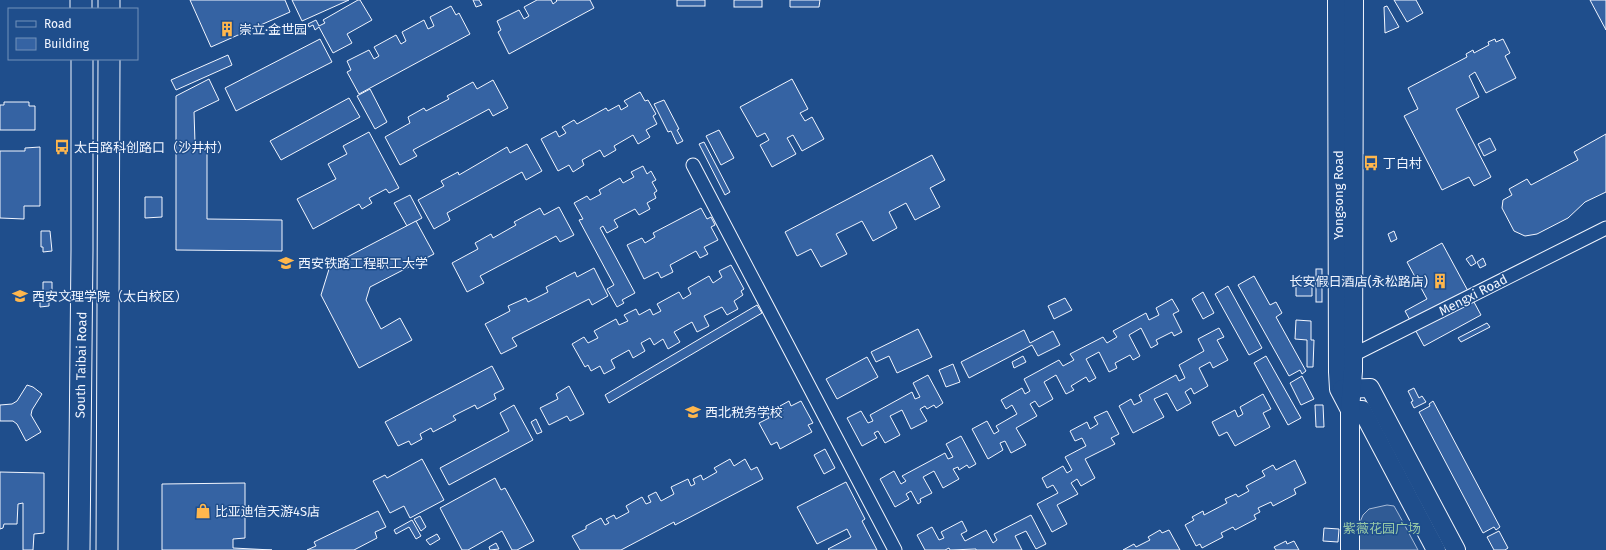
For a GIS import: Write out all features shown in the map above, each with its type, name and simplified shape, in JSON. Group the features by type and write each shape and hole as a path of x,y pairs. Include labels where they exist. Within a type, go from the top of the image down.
{"main road":[{"name":"South Taibai Road","path":"79,550 82,258 82,60"},
{"name":"South Taibai Road","path":"107,550 109,60"}],"street":[{"name":"Yongsong Road","path":"1337,0 1346,389 1350,410 1350,550"},
{"name":"Yongsong Road","path":"1345,355 1354,0"},
{"path":"693,165 895,550"},
{"name":"Mengxi Road","path":"1345,355 1606,228"},
{"path":"1346,389 1370,388 1456,550"},
{"path":"1350,410 1362,410 1436,550"}],"shaded area":[{"name":"紫薇花园广场","path":"1387,505 1394,506 1418,550 1358,550 1360,522 1363,515 1369,509"}],"building":[{"name":"崇立·金世园","path":"190,0 285,0 290,12 211,47"},
{"path":"292,0 349,0 302,21"},
{"path":"360,0 372,20 347,34 352,43 333,53 319,27 315,30 313,25 309,27 308,24 316,20 319,26 325,23 323,20"},
{"path":"473,0 479,0 482,5 476,7"},
{"path":"537,0 551,0 553,4 557,1 556,0 590,0 594,8 509,54 498,32 501,30 497,21 519,10 524,19 529,16 524,7"},
{"path":"677,0 705,0 705,6 677,6"},
{"path":"734,0 762,0 762,7 734,7"},
{"path":"790,0 820,0 819,7 790,7"},
{"path":"1394,0 1416,0 1423,13 1407,22"},
{"path":"1590,0 1606,0 1606,30"},
{"path":"451,6 456,15 459,13 470,34 359,94 347,72 351,70 347,61 369,50 374,59 379,56 374,47 396,35 401,44 406,41 402,32 424,20 428,29 434,26 430,17"},
{"path":"1387,6 1399,27 1385,33 1384,7"},
{"path":"320,39 332,62 236,111 225,88"},
{"path":"1495,39 1496,42 1503,39 1510,53 1505,56 1516,78 1486,93 1475,72 1469,76 1479,97 1456,109 1491,177 1474,186 1469,177 1442,190 1404,116 1418,109 1408,88 1467,57 1466,54 1473,50 1474,53 1489,45 1488,42"},
{"path":"228,55 232,65 176,90 171,80"},
{"path":"209,79 219,100 194,112 195,143 207,144 207,219 282,220 282,251 176,250 176,96"},
{"path":"792,79 808,109 800,113 805,121 812,117 824,139 802,151 793,135 787,138 796,154 772,167 760,145 769,140 765,133 757,137 740,107"},
{"path":"493,80 508,108 493,116 489,109 413,150 417,156 400,165 385,137 410,123 408,117 424,108 426,111 449,99 447,96 473,82 477,89"},
{"path":"370,89 387,122 375,129 357,96"},
{"path":"640,92 645,101 648,100 656,114 653,116 657,124 646,130 650,137 638,144 633,135 614,146 616,150 604,157 600,150 582,160 584,165 573,172 569,165 558,171 541,139 556,131 559,137 566,133 562,127 574,120 577,124 606,108 608,111 619,105 621,110 628,106 624,101"},
{"path":"349,98 360,117 281,160 270,141"},
{"path":"664,100 679,129 677,130 683,141 677,144 671,131 668,132 654,104"},
{"path":"4,102 29,102 29,106 35,106 35,130 0,130 0,105 4,105"},
{"path":"719,130 734,158 721,165 706,136"},
{"path":"369,132 399,188 389,193 386,189 369,198 372,203 362,209 359,204 313,229 297,199 336,179 328,164 347,154 343,146"},
{"path":"1606,134 1606,192 1585,202 1568,218 1537,234 1525,236 1514,231 1502,208 1503,200 1512,195 1509,189 1527,179 1531,185 1578,160 1574,152"},
{"path":"1490,138 1496,150 1484,156 1478,144"},
{"path":"704,142 730,192 725,195 699,144"},
{"path":"527,144 542,171 526,180 522,172 447,213 450,220 434,229 418,200 444,186 441,181 458,172 459,175 507,147 510,153"},
{"path":"40,147 40,206 24,206 24,219 0,218 0,151 25,151 25,148"},
{"path":"932,155 945,180 930,188 940,207 915,220 906,203 889,212 897,228 873,241 862,221 836,234 847,254 821,267 811,249 797,256 785,232"},
{"path":"643,166 647,174 651,171 656,180 652,182 657,191 654,193 656,198 647,203 650,209 639,215 635,209 614,220 618,227 607,233 603,226 600,228 635,293 622,300 624,303 617,307 607,289 614,285 579,220 583,219 574,203 587,196 590,200 601,194 599,190 620,178 623,183 634,177 631,172"},
{"path":"410,195 422,218 407,226 394,203"},
{"path":"145,197 162,197 162,217 145,218"},
{"path":"559,207 574,235 560,242 556,236 480,276 484,283 467,292 452,263 478,249 475,243 491,234 493,238 516,225 514,222 540,208 544,215"},
{"path":"701,208 707,219 711,217 715,225 711,227 718,240 704,247 708,254 700,258 696,251 670,265 673,272 661,278 658,272 644,279 627,245 642,238 645,243 655,237 653,233"},
{"path":"416,221 434,254 370,287 366,300 381,329 400,318 412,340 359,368 321,295 330,266"},
{"path":"41,231 50,231 52,251 43,252 43,247 41,247"},
{"path":"1394,231 1397,239 1391,242 1388,234"},
{"name":"长安假日酒店(永松路店)","path":"1442,243 1481,315 1424,346 1405,311 1427,299 1407,262"},
{"path":"1472,255 1476,263 1471,266 1466,259"},
{"path":"1483,258 1486,265 1480,268 1477,262"},
{"path":"731,265 744,289 741,291 743,295 734,301 738,309 727,315 722,307 704,316 709,326 697,332 692,322 674,332 680,342 668,349 663,339 654,345 650,338 641,343 645,351 633,358 629,350 611,360 615,368 604,374 600,366 591,371 588,365 585,367 572,344 584,337 588,343 598,338 594,331 616,319 619,325 628,321 624,315 636,309 639,315 650,309 653,315 661,311 657,304 679,292 683,299 691,294 688,288 709,276 713,283 722,277 719,271"},
{"path":"594,268 608,296 592,305 589,299 512,338 517,346 501,354 485,324 510,311 508,306 526,298 528,302 548,292 546,287 575,272 577,277"},
{"path":"1316,269 1322,269 1322,302 1316,302"},
{"path":"1254,276 1270,305 1276,302 1282,313 1276,317 1306,371 1302,374 1300,370 1289,376 1238,285"},
{"path":"1312,277 1312,296 1296,296 1296,278"},
{"path":"43,282 52,282 52,295 49,295 49,306 40,307 40,294 43,294"},
{"path":"1228,286 1262,348 1249,355 1215,294"},
{"path":"1203,292 1214,313 1203,319 1192,299"},
{"path":"1065,298 1072,310 1054,319 1048,306"},
{"path":"1172,299 1179,311 1173,314 1182,332 1174,336 1172,332 1156,340 1158,344 1151,348 1141,328 1129,335 1140,356 1133,360 1130,355 1115,363 1117,368 1109,372 1099,352 1086,359 1096,378 1089,382 1086,377 1071,386 1074,390 1066,394 1056,375 1044,382 1053,399 1039,407 1035,401 1030,404 1037,416 1016,428 1026,445 1011,453 1005,441 1000,443 1003,450 988,459 972,429 987,421 994,434 999,431 996,426 1017,414 1012,405 1006,409 1001,400 1022,388 1025,394 1030,391 1024,379 1059,360 1063,366 1074,360 1070,354 1103,337 1107,343 1117,337 1113,331 1146,313 1149,320 1159,315 1156,308"},
{"path":"757,305 762,313 609,403 605,395"},
{"path":"1296,320 1311,321 1311,340 1314,340 1313,367 1307,367 1307,340 1295,339"},
{"path":"1487,323 1490,327 1461,342 1458,338"},
{"path":"1219,328 1224,337 1217,340 1228,360 1213,368 1210,362 1199,368 1208,386 1194,394 1191,388 1185,392 1191,403 1177,411 1167,393 1154,399 1164,417 1133,433 1119,406 1131,399 1134,405 1142,401 1139,395 1176,375 1179,381 1185,378 1179,365 1204,351 1198,339"},
{"path":"918,329 932,357 897,373 889,356 876,362 871,352"},
{"path":"1024,330 1030,343 1053,331 1060,345 1038,356 1032,345 969,378 961,362"},
{"path":"1023,356 1026,362 1014,368 1012,362"},
{"path":"1266,356 1301,418 1288,425 1254,363"},
{"path":"867,357 878,377 837,399 826,379"},
{"path":"953,364 960,382 946,387 939,370"},
{"path":"492,366 504,389 494,394 496,399 477,409 475,405 453,416 456,420 433,432 431,428 420,434 422,439 411,445 409,441 398,446 385,422"},
{"path":"928,375 943,403 936,408 934,405 927,409 925,406 920,409 927,421 911,429 902,410 890,416 900,435 885,443 878,431 874,433 877,438 862,446 847,418 861,411 868,423 873,421 870,415 912,392 915,399 920,397 913,383"},
{"path":"1302,376 1314,399 1301,405 1290,383"},
{"path":"27,385 33,387 42,394 32,410 31,415 41,432 26,441 17,424 13,421 0,421 0,405 12,404 17,401"},
{"path":"569,386 584,414 570,421 567,416 549,425 540,408 558,399 556,394"},
{"path":"1414,388 1419,398 1422,396 1426,402 1414,408 1411,402 1413,401 1408,391"},
{"path":"1263,394 1271,409 1263,413 1270,427 1235,446 1227,432 1219,436 1212,422 1235,410 1238,417 1243,414 1240,407"},
{"path":"789,401 791,406 801,401 813,423 808,425 812,432 780,449 777,442 771,445 759,423 769,418 767,414 776,409 778,413 783,411 780,406"},
{"path":"1433,401 1500,527 1496,530 1494,527 1483,533 1419,412 1430,406 1429,404"},
{"path":"514,405 533,440 449,485 440,468 509,431 500,413"},
{"path":"1315,405 1323,405 1324,427 1316,427"},
{"path":"1107,411 1119,434 1111,438 1115,444 1085,459 1095,478 1081,486 1077,479 1071,483 1078,494 1057,505 1067,524 1052,532 1037,504 1058,493 1053,485 1047,488 1042,478 1063,466 1067,473 1072,470 1065,457 1086,446 1082,438 1075,441 1070,431 1087,422 1090,429 1098,424 1094,417"},
{"path":"536,419 542,432 537,434 531,422"},
{"path":"961,436 976,464 969,468 967,465 959,470 958,467 953,469 959,479 943,488 934,471 923,477 932,493 920,499 921,502 918,504 911,491 906,494 909,499 895,507 880,479 894,471 901,484 906,481 902,476 945,453 948,459 953,457 946,444"},
{"path":"825,449 835,468 824,474 814,455"},
{"path":"422,459 444,500 410,518 404,506 390,513 373,481 385,475 387,478"},
{"path":"730,459 734,466 745,459 751,470 757,467 763,479 675,525 674,522 621,550 580,550 572,536 586,529 586,526 601,518 605,525 609,523 606,519 614,515 616,519 629,512 626,506 642,497 646,504 651,502 648,496 656,492 661,501 674,494 671,487 688,479 691,486 695,484 693,479 701,475 703,480 717,472 714,468"},
{"path":"1295,460 1306,483 1294,489 1296,494 1273,506 1271,502 1258,508 1260,512 1254,515 1256,519 1235,530 1233,527 1221,533 1223,537 1202,548 1200,544 1196,546 1185,525 1194,520 1192,517 1203,511 1204,515 1227,503 1225,499 1236,494 1238,497 1249,491 1246,486 1265,476 1262,471 1273,465 1276,470"},
{"path":"0,472 44,473 44,533 34,534 33,550 23,550 23,503 18,504 17,524 4,524 3,528 0,529"},
{"path":"495,478 501,490 505,488 534,541 517,550 512,550 502,531 468,550 462,550 440,508"},
{"path":"846,482 865,519 862,521 877,550 829,550 828,549 851,537 847,529 817,544 797,507"},
{"name":"比亚迪信天游4S店","path":"245,483 245,538 233,539 233,548 272,550 162,550 162,484"},
{"path":"378,511 386,527 375,532 377,538 354,550 307,550 316,546 314,542"},
{"path":"1031,515 1046,544 1036,549 1026,531 1015,536 1022,550 950,550 949,548 945,550 925,550 917,535 932,527 939,540 944,538 941,532 962,521 967,531 961,534 965,541 986,530 993,543 997,540 994,534"},
{"path":"420,516 426,527 421,531 414,519"},
{"path":"412,520 421,536 416,539 409,527 396,534 394,530"},
{"path":"1324,528 1339,529 1338,542 1323,541"},
{"path":"1160,530 1162,533 1169,530 1180,550 1123,550 1134,544 1136,547 1150,540 1148,537"},
{"path":"1499,531 1508,548 1505,550 1494,550 1487,537"},
{"path":"437,534 440,539 430,545 426,540"},
{"path":"1286,541 1287,544 1294,541 1299,550 1276,550 1274,547"},
{"path":"496,543 499,549 490,550 489,547"}],"place":[{"name":"崇立·金世园","path":"227,29"},
{"name":"太白路科创路口（沙井村）","path":"62,147"},
{"name":"丁白村","path":"1371,163"},
{"name":"西安铁路工程职工大学","path":"286,263"},
{"name":"长安假日酒店(永松路店)","path":"1440,281"},
{"name":"西安文理学院（太白校区）","path":"20,296"},
{"name":"西北税务学校","path":"693,412"},
{"name":"比亚迪信天游4S店","path":"203,511"}]}
